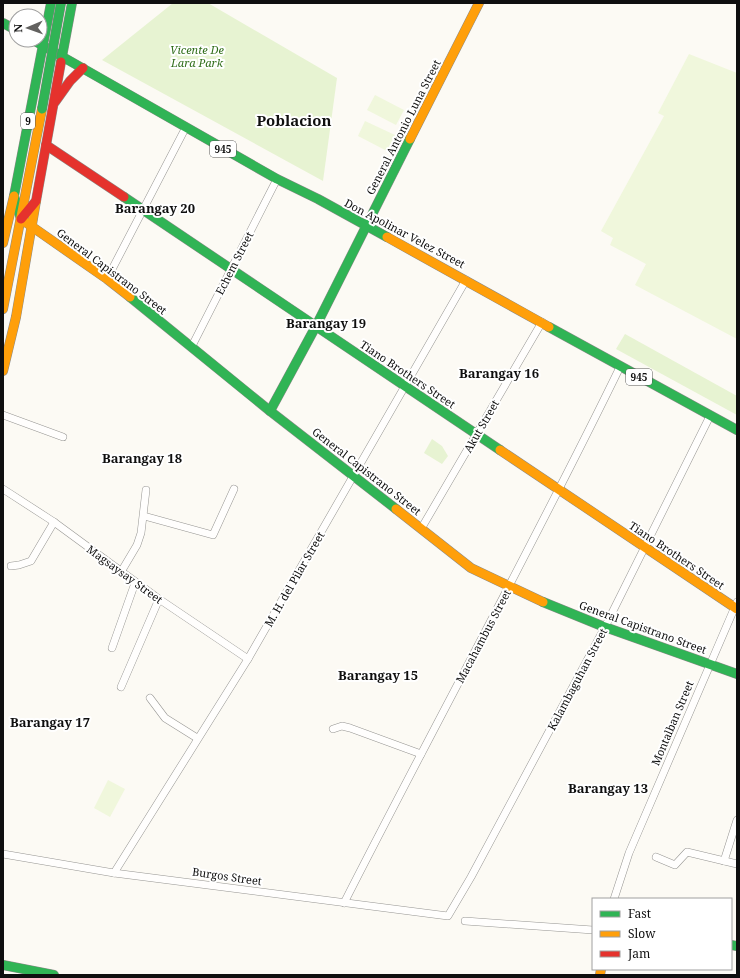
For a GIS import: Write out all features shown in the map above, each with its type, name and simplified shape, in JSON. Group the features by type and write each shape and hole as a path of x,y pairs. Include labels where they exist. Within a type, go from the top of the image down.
{"main road":[{"name":"9","path":"48,19 51,3"},
{"name":"9","path":"3,309 61,3"},
{"name":"9","path":"21,219 36,201 72,3"},
{"name":"General Antonio Luna Street","path":"270,411 316,326 479,3"},
{"name":"9","path":"21,219 14,196 43,48"},
{"name":"Don Apolinar Velez Street","path":"47,48 277,179 318,199 737,430"},
{"path":"54,104 70,81 83,68"},
{"name":"Tiano Brothers Street","path":"46,145 644,547 736,606"},
{"path":"3,243 14,196"},
{"path":"3,371 16,317 33,227 36,201"},
{"name":"General Capistrano Street","path":"21,219 107,279 192,346 270,411 472,568 508,588 606,627 737,674"},
{"path":"3,964 54,975"}],"street":[{"path":"107,279 186,127"},
{"name":"Echem Street","path":"192,346 277,179"},
{"name":"M. H. del Pilar Street","path":"114,873 197,738 248,659 466,280"},
{"name":"Akut Street","path":"421,529 542,322"},
{"name":"Macahambus Street","path":"344,903 409,774 421,754 560,490 620,366"},
{"path":"3,415 63,437"},
{"name":"Kalambaguhan Street","path":"448,916 606,627 644,547 710,416"},
{"name":"Magsaysay Street","path":"3,489 54,522 135,583 248,659"},
{"path":"144,516 213,536 234,489"},
{"path":"121,572 137,545 144,516 146,490"},
{"path":"11,566 31,561 54,522"},
{"path":"112,648 135,583"},
{"path":"120,687 159,599"},
{"name":"Montalban Street","path":"614,898 629,853 736,606"},
{"path":"150,698 165,718 197,738"},
{"path":"333,729 342,726 350,728 421,754"},
{"path":"724,862 737,820"},
{"path":"656,857 675,865 687,852 737,864"},
{"name":"Burgos Street","path":"3,854 114,873 448,916"},
{"path":"465,921 592,930"}],"green space":[{"name":"Vicente De Lara Park","path":"173,3 208,3 337,78 323,181 102,60"},
{"path":"689,54 737,73 737,339 635,285 646,264 610,245 613,238 601,231 664,116 658,113"},
{"path":"375,95 404,110 396,125 367,110"},
{"path":"365,121 395,135 387,151 358,136"},
{"path":"625,334 737,396 737,415 616,349"},
{"path":"432,439 442,446 448,456 442,464 424,453"},
{"path":"108,780 125,789 110,817 94,808"}],"traffic: fast":[{"path":"21,219 14,196 51,3"},
{"path":"42,109 61,3"},
{"path":"61,62 72,3"},
{"path":"3,23 8,26"},
{"path":"47,48 277,179 318,199 387,237"},
{"path":"270,411 316,326 410,139"},
{"path":"124,197 500,450"},
{"path":"130,297 270,411 396,509"},
{"path":"549,327 737,430"},
{"path":"543,602 602,626 737,674"},
{"path":"732,945 737,946"},
{"path":"3,965 54,975"}],"traffic: slow":[{"path":"410,139 479,3"},
{"path":"3,309 42,109"},
{"path":"3,243 14,196"},
{"path":"3,371 16,317 36,201"},
{"path":"21,219 107,279 130,297"},
{"path":"387,237 549,327"},
{"path":"500,450 737,609"},
{"path":"396,509 471,568 543,602"},
{"path":"600,975 601,970"}],"traffic: jam":[{"path":"21,219 36,201 61,62"},
{"path":"55,102 70,81 83,68"},
{"path":"46,145 124,197"}],"district":[{"name":"Poblacion","path":"294,120"},
{"name":"Barangay 20","path":"155,208"},
{"name":"Barangay 19","path":"326,323"},
{"name":"Barangay 16","path":"499,373"},
{"name":"Barangay 18","path":"142,458"},
{"name":"Barangay 15","path":"378,675"},
{"name":"Barangay 17","path":"50,722"},
{"name":"Barangay 13","path":"608,788"}]}
